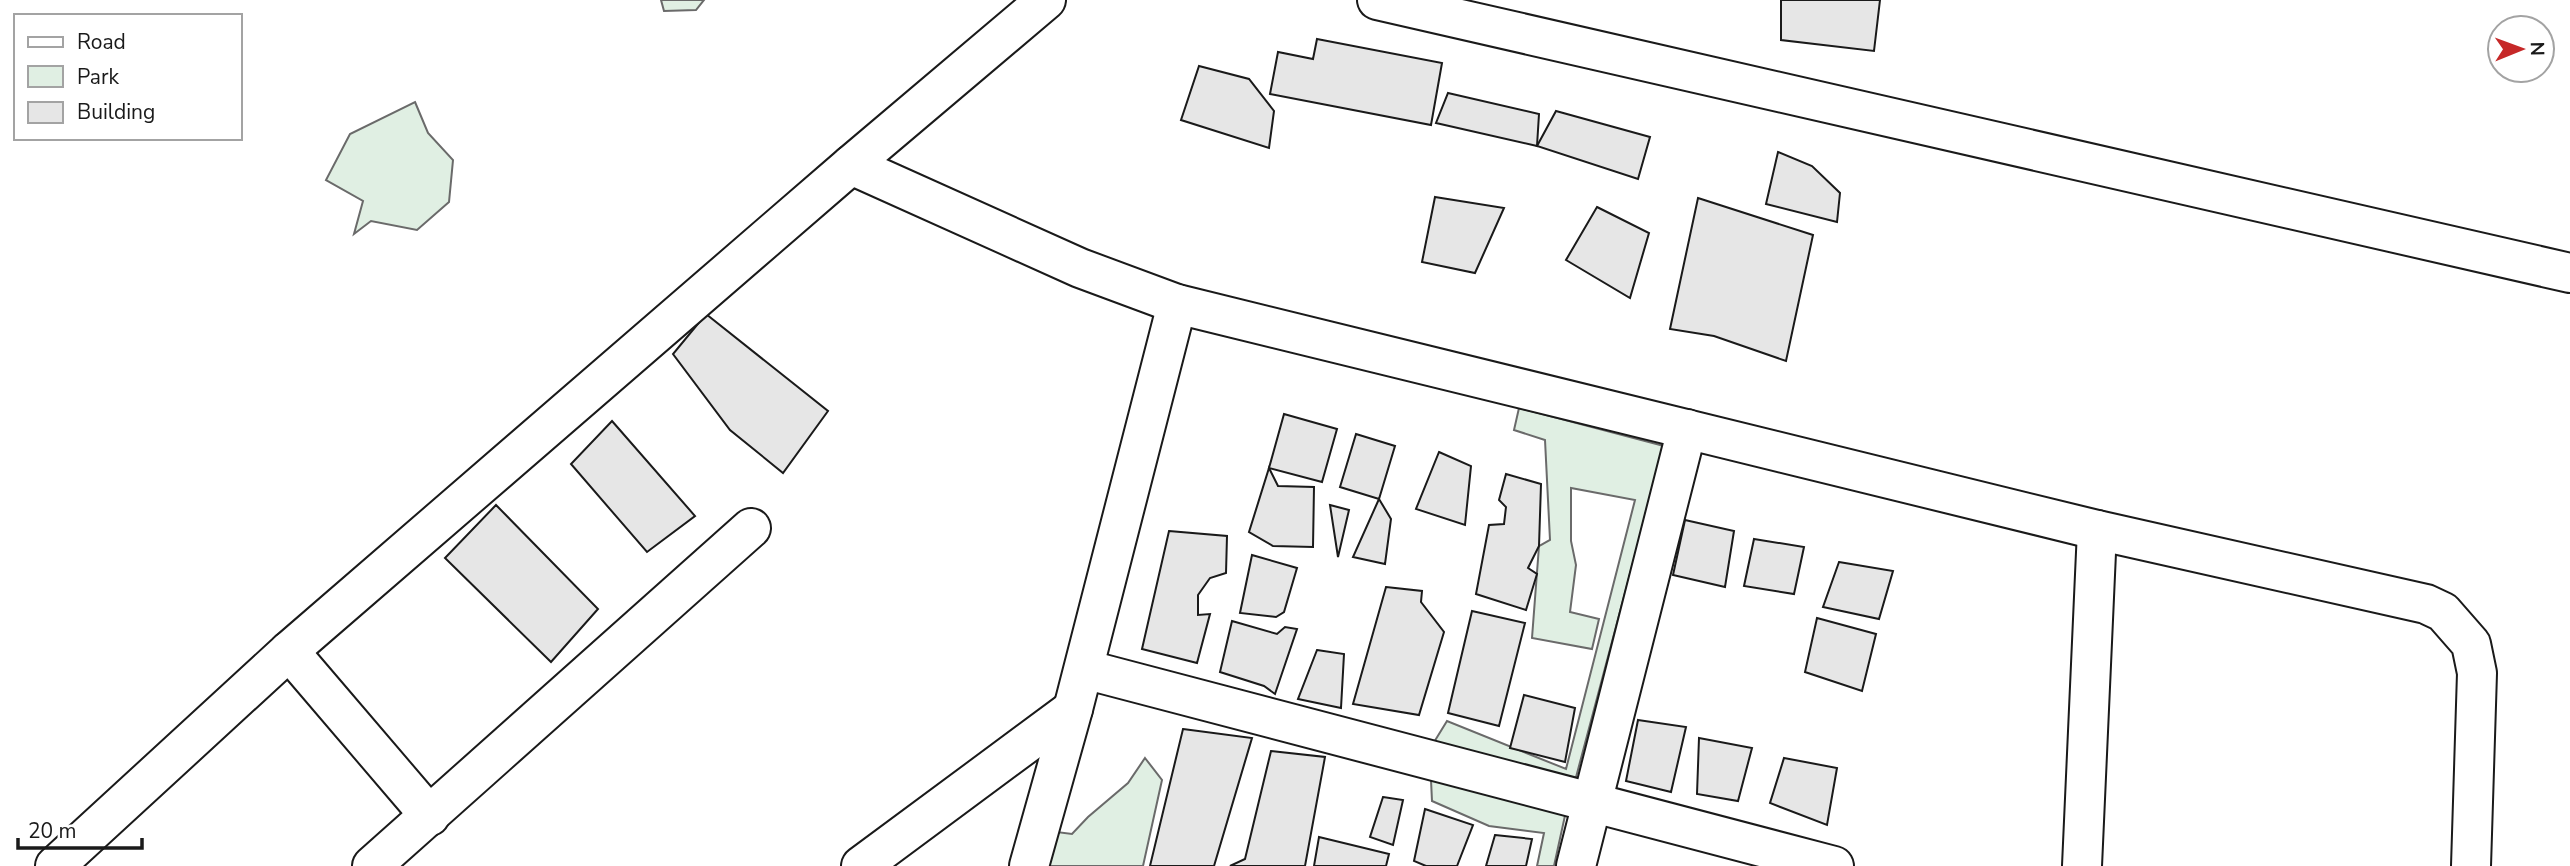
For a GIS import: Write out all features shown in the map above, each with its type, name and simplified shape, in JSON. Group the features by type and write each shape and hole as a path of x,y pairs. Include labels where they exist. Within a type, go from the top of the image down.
{"street":[{"path":"55,866 289,650 850,165 1046,0"},
{"path":"1377,0 2570,273"},
{"path":"850,165 1080,268 1177,304 2097,530 2426,604 2443,612 2471,643 2477,673 2471,866"},
{"path":"1029,866 1084,669 1177,304"},
{"path":"1576,866 1686,429"},
{"path":"372,866 751,528"},
{"path":"2082,866 2097,530"},
{"path":"289,650 430,816"},
{"path":"1084,669 1834,866"},
{"path":"861,866 1073,709"}],"green space":[{"path":"661,0 704,0 696,10 664,11"},
{"path":"415,102 428,133 453,160 449,202 417,230 371,221 354,234 363,201 326,180 350,134"},
{"path":"1519,408 1664,446 1575,781 1431,747 1447,721 1566,769 1635,500 1571,488 1571,541 1576,565 1570,612 1599,619 1592,649 1532,638 1539,546 1550,540 1545,440 1514,430"},
{"path":"1145,758 1162,780 1143,866 1040,866 1049,831 1072,834 1128,783"},
{"path":"1431,780 1566,811 1554,866 1537,866 1544,833 1489,826 1432,801"}],"building":[{"path":"1781,0 1880,0 1874,51 1781,40"},
{"path":"1317,39 1442,63 1431,125 1270,94 1278,52 1313,59"},
{"path":"1199,66 1249,79 1274,111 1269,148 1181,120"},
{"path":"1448,93 1539,114 1537,146 1436,123"},
{"path":"1556,111 1650,137 1638,179 1537,146"},
{"path":"1778,152 1812,166 1840,193 1837,222 1766,204"},
{"path":"1435,197 1504,208 1475,273 1422,262"},
{"path":"1698,198 1813,235 1786,361 1714,336 1670,329"},
{"path":"1597,207 1649,233 1630,298 1566,260"},
{"path":"706,314 828,411 783,473 730,430 673,354"},
{"path":"1284,414 1337,429 1322,482 1269,468"},
{"path":"612,421 695,516 647,552 571,464"},
{"path":"1356,434 1395,446 1379,499 1340,487"},
{"path":"1439,452 1471,466 1465,525 1416,509"},
{"path":"1269,468 1278,486 1314,487 1313,547 1273,546 1249,532"},
{"path":"1506,474 1541,484 1539,546 1528,568 1537,574 1526,610 1476,594 1489,525 1504,524 1506,507 1499,500"},
{"path":"1379,499 1391,519 1385,564 1353,557"},
{"path":"496,505 598,609 551,662 445,558"},
{"path":"1330,505 1349,510 1338,557"},
{"path":"1685,520 1734,531 1725,587 1673,575"},
{"path":"1169,531 1227,536 1226,573 1210,578 1198,595 1198,615 1210,614 1197,663 1142,649"},
{"path":"1754,539 1804,547 1794,594 1744,586"},
{"path":"1252,555 1297,568 1284,612 1276,617 1240,613"},
{"path":"1839,562 1893,571 1879,619 1823,607"},
{"path":"1386,587 1422,591 1421,602 1444,632 1419,715 1353,704"},
{"path":"1472,611 1525,623 1499,726 1448,713"},
{"path":"1817,618 1876,634 1862,691 1805,672"},
{"path":"1232,621 1277,634 1285,627 1297,629 1275,694 1264,686 1220,672"},
{"path":"1317,650 1344,654 1341,708 1298,699"},
{"path":"1524,695 1575,708 1565,762 1510,748"},
{"path":"1638,720 1686,727 1671,792 1626,781"},
{"path":"1183,729 1252,738 1214,866 1150,866"},
{"path":"1699,738 1752,748 1738,801 1697,794"},
{"path":"1271,751 1325,757 1305,866 1230,866 1245,859"},
{"path":"1784,758 1837,768 1827,825 1770,803"},
{"path":"1383,797 1403,800 1393,845 1370,837"},
{"path":"1425,809 1473,825 1457,866 1426,866 1414,861"},
{"path":"1495,835 1532,839 1526,866 1486,866"},
{"path":"1319,837 1389,854 1386,866 1314,866"}]}
